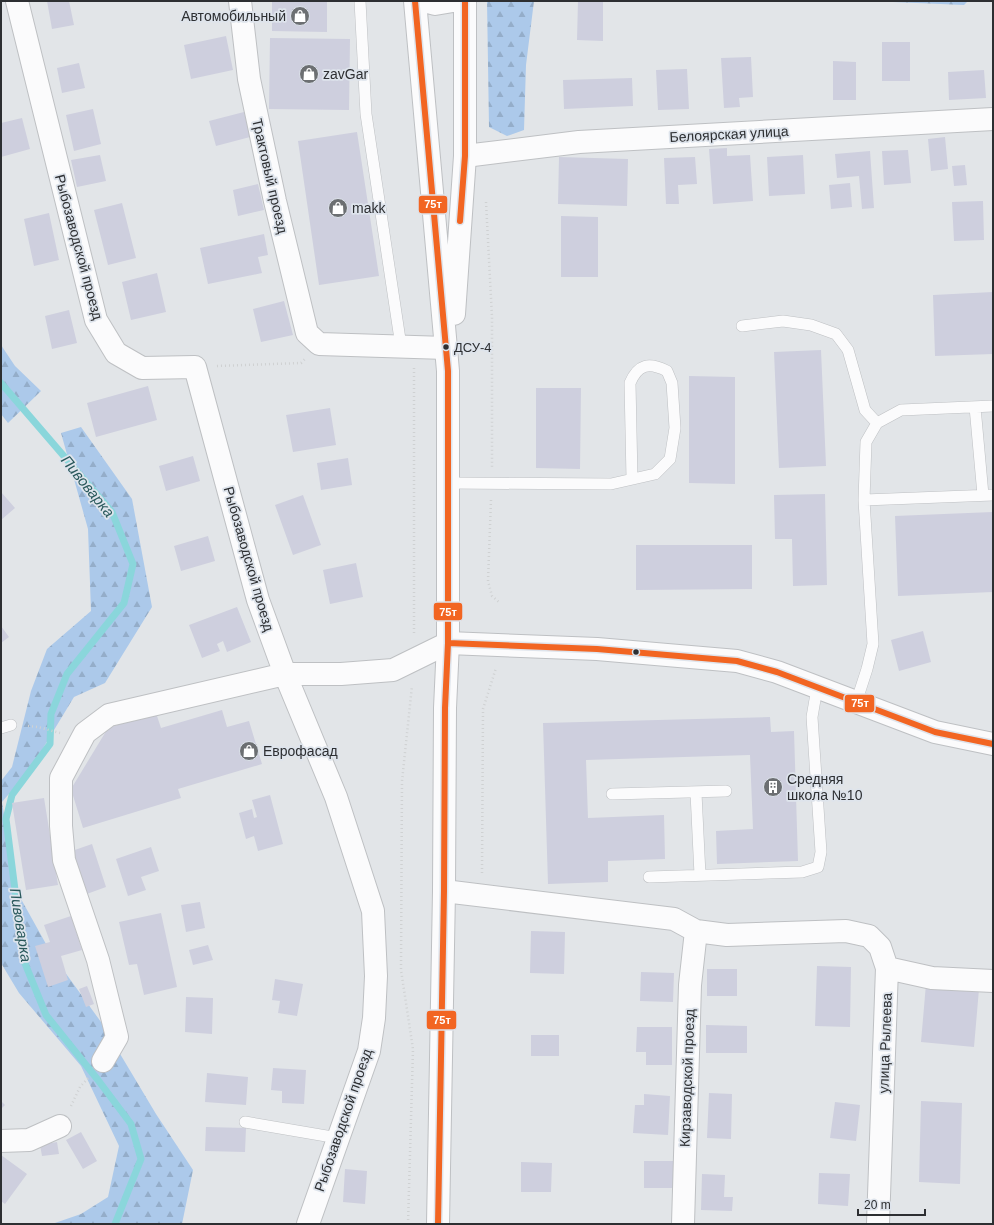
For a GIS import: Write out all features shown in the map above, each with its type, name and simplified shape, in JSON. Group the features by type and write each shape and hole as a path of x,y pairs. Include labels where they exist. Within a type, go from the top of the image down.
{"street":[{"name":"Рыбозаводской проезд","path":"17,1 96,320 116,353 142,368 195,367 258,600 285,674 336,797 373,911 376,976 374,1018 369,1051 308,1224"},
{"name":"Трактовый проезд","path":"240,1 249,79 275,201 307,333 319,344"},
{"path":"415,1 448,371 448,643 445,708 444,891 438,1224"},
{"path":"424,1 435,4 453,1"},
{"path":"448,371 465,156 465,1"},
{"name":"Белоярская улица","path":"465,156 579,142 993,119"},
{"path":"319,344 446,348"},
{"path":"103,1062 117,1037 98,960 64,860 61,826 61,778 84,733 109,715 285,674 341,674 393,670 448,643 597,649 737,661 777,672 935,732 993,744"},
{"path":"444,891 674,918 696,932 727,935 846,931 869,936 880,947 888,968 932,978 993,981"},
{"name":"Кирзаводской проезд","path":"683,1224 690,985 696,932"},
{"name":"улица Рылеева","path":"878,1224 888,968"},
{"path":"1,1141 29,1140 60,1126"}],"lane":[{"path":"360,1 366,114 407,346"},
{"path":"742,326 783,321 811,325 836,334 848,350 865,410 877,423"},
{"path":"448,483 611,484 655,474 670,459 675,428 672,383 667,371 656,365 645,366 634,372 630,383 632,479"},
{"path":"856,703 873,644 864,500 866,442 877,423 901,410 993,406"},
{"path":"864,500 988,495 975,407"},
{"path":"649,877 802,872 818,867 821,852 812,717 817,688"},
{"path":"612,794 696,793 726,791"},
{"path":"696,793 700,875"},
{"path":"245,1122 338,1138"}],"path":[{"path":"486,200 492,317 492,484 488,581 492,596 500,603"},
{"path":"195,367 301,363 319,344"},
{"path":"407,346 414,660 402,781 401,970 413,1048 408,1224"},
{"path":"482,896 483,709 497,663"},
{"path":"38,727 61,734"}],"green space":[{"path":"487,1 534,1 526,65 524,130 507,136 489,127"},
{"path":"869,1 968,1 964,5"},
{"path":"1,345 15,366 41,391 8,423 1,414"},
{"path":"81,427 132,499 152,607 105,683 74,697 31,768 2,802 16,890 51,953 101,1022 156,1114 193,1170 182,1224 52,1224 81,1214 108,1197 119,1146 81,1066 19,993 1,963 1,781 12,767 31,691 47,649 91,611 88,529 61,433"}],"building":[{"path":"47,1 69,1 74,25 52,29"},
{"name":"Автомобильный","path":"272,1 327,1 327,32 272,31"},
{"path":"578,1 603,1 603,41 577,40"},
{"path":"226,36 233,70 191,79 184,45"},
{"name":"zavGar","path":"270,38 350,39 349,110 269,109"},
{"path":"882,42 910,42 910,81 882,81"},
{"path":"751,57 753,97 739,98 740,107 724,108 721,58"},
{"path":"833,61 856,62 856,100 833,100"},
{"path":"79,63 85,88 62,93 57,68"},
{"path":"687,69 689,109 658,110 656,70"},
{"path":"984,70 986,98 949,100 948,72"},
{"path":"632,78 633,106 564,109 563,80"},
{"path":"93,109 101,144 74,151 66,115"},
{"path":"244,112 250,137 216,146 209,121"},
{"path":"22,118 30,149 1,157 1,123"},
{"name":"makk","path":"357,132 379,276 319,285 298,141"},
{"path":"945,137 948,169 931,171 928,139"},
{"path":"727,148 727,156 750,155 753,201 713,204 709,149"},
{"path":"908,150 911,183 884,185 882,151"},
{"path":"870,151 874,208 862,209 859,176 837,178 835,154"},
{"path":"100,155 106,181 77,187 71,160"},
{"path":"803,155 805,194 769,196 767,157"},
{"path":"559,157 628,159 627,206 558,204"},
{"path":"695,157 697,184 678,185 679,204 666,204 664,158"},
{"path":"965,165 967,185 954,186 952,166"},
{"path":"850,183 852,207 831,209 829,185"},
{"path":"258,184 264,210 238,216 233,190"},
{"path":"983,201 984,240 954,241 952,202"},
{"path":"122,203 136,258 108,265 94,210"},
{"path":"49,213 59,260 34,266 24,219"},
{"path":"561,216 598,217 598,277 561,277"},
{"path":"264,234 268,255 258,257 262,273 208,284 200,248"},
{"path":"157,273 166,312 131,320 122,282"},
{"path":"993,292 993,354 935,356 933,295"},
{"path":"284,301 293,335 261,342 253,309"},
{"path":"69,310 77,343 52,349 45,316"},
{"path":"821,350 826,466 779,468 774,352"},
{"path":"689,376 735,377 735,484 689,483"},
{"path":"148,386 157,420 96,437 87,403"},
{"path":"536,388 581,388 580,469 536,468"},
{"path":"330,408 336,445 293,452 286,415"},
{"path":"193,456 200,481 166,491 159,466"},
{"path":"348,458 352,485 321,490 317,463"},
{"path":"1,492 15,508 1,520"},
{"path":"825,494 827,585 793,586 792,539 775,539 774,495"},
{"path":"303,495 321,545 293,555 275,505"},
{"path":"993,512 993,592 898,596 895,516"},
{"path":"208,536 215,561 181,571 174,546"},
{"path":"636,545 752,545 752,589 636,590"},
{"path":"356,563 363,597 330,604 323,570"},
{"path":"237,607 251,642 227,652 223,641 217,644 220,651 202,658 189,625"},
{"path":"1,626 9,637 1,643"},
{"path":"923,631 931,662 899,671 891,640"},
{"path":"222,710 227,727 249,721 262,764 178,789 181,798 83,828 71,789 108,728 156,713 161,728"},
{"name":"Средняя школа №10","path":"770,717 771,732 794,731 798,861 717,864 716,831 753,829 750,755 586,760 588,818 664,815 665,859 608,861 608,882 548,884 543,723"},
{"path":"270,795 283,844 258,851 254,836 246,839 239,813 252,809 254,818 257,817 252,800"},
{"path":"44,798 58,885 26,890 12,803"},
{"path":"92,844 106,887 84,895 69,852"},
{"path":"151,847 159,871 141,877 146,890 128,896 116,859"},
{"path":"200,902 205,928 186,932 181,905"},
{"path":"161,913 177,987 144,995 137,964 129,965 119,922"},
{"path":"71,916 82,950 61,956 68,980 48,987 35,946 50,942 44,925"},
{"path":"531,931 565,932 564,974 530,973"},
{"path":"208,945 213,960 193,965 189,950"},
{"path":"817,966 851,967 850,1027 815,1026"},
{"path":"707,969 737,969 737,996 707,996"},
{"path":"641,972 674,973 673,1002 640,1001"},
{"path":"275,979 303,984 297,1016 278,1013 280,1001 272,1000"},
{"path":"926,984 979,989 974,1047 921,1042"},
{"path":"87,986 94,1004 86,1007 79,989"},
{"path":"186,997 213,998 212,1034 185,1032"},
{"path":"706,1025 747,1026 747,1053 706,1053"},
{"path":"637,1027 672,1027 672,1065 646,1065 646,1052 636,1052"},
{"path":"531,1035 559,1035 559,1056 531,1056"},
{"path":"273,1068 306,1070 304,1104 282,1103 282,1091 271,1090"},
{"path":"207,1073 248,1077 246,1105 205,1102"},
{"path":"709,1093 732,1094 731,1139 707,1138"},
{"path":"644,1094 670,1096 668,1135 633,1133 635,1105 644,1105"},
{"path":"1,1101 5,1105 1,1109"},
{"path":"921,1101 962,1103 960,1184 919,1182"},
{"path":"835,1102 860,1105 856,1141 830,1138"},
{"path":"206,1127 246,1128 245,1152 205,1151"},
{"path":"81,1132 97,1161 83,1169 66,1140"},
{"path":"57,1142 59,1154 42,1156 40,1145"},
{"path":"1,1155 27,1174 5,1204 1,1201"},
{"path":"644,1161 674,1161 674,1188 644,1188"},
{"path":"521,1162 552,1163 551,1192 521,1192"},
{"path":"345,1169 367,1171 365,1204 343,1202"},
{"path":"819,1173 850,1174 848,1206 818,1204"},
{"path":"702,1174 725,1175 724,1197 733,1197 732,1211 701,1210"}],"waterway":[{"name":"Пивоварка","path":"1,383 112,512 133,564 124,603 67,674 51,714 50,744 12,795 6,819 24,961 46,1015 131,1124 141,1159 115,1224"}],"transit line":[{"name":"75т","path":"415,1 448,371 448,643 445,708 444,891 438,1224"},
{"name":"75т","path":"460,221 465,156 465,1"},
{"name":"75т","path":"448,643 597,649 737,661 777,672 935,732 993,744"}],"place":[{"name":"Автомобильный","path":"300,16"},
{"name":"zavGar","path":"309,74"},
{"name":"makk","path":"338,208"},
{"name":"ДСУ-4","path":"446,347"},
{"name":"Еврофасад","path":"249,751"},
{"name":"Средняя школа №10","path":"773,787"}]}
